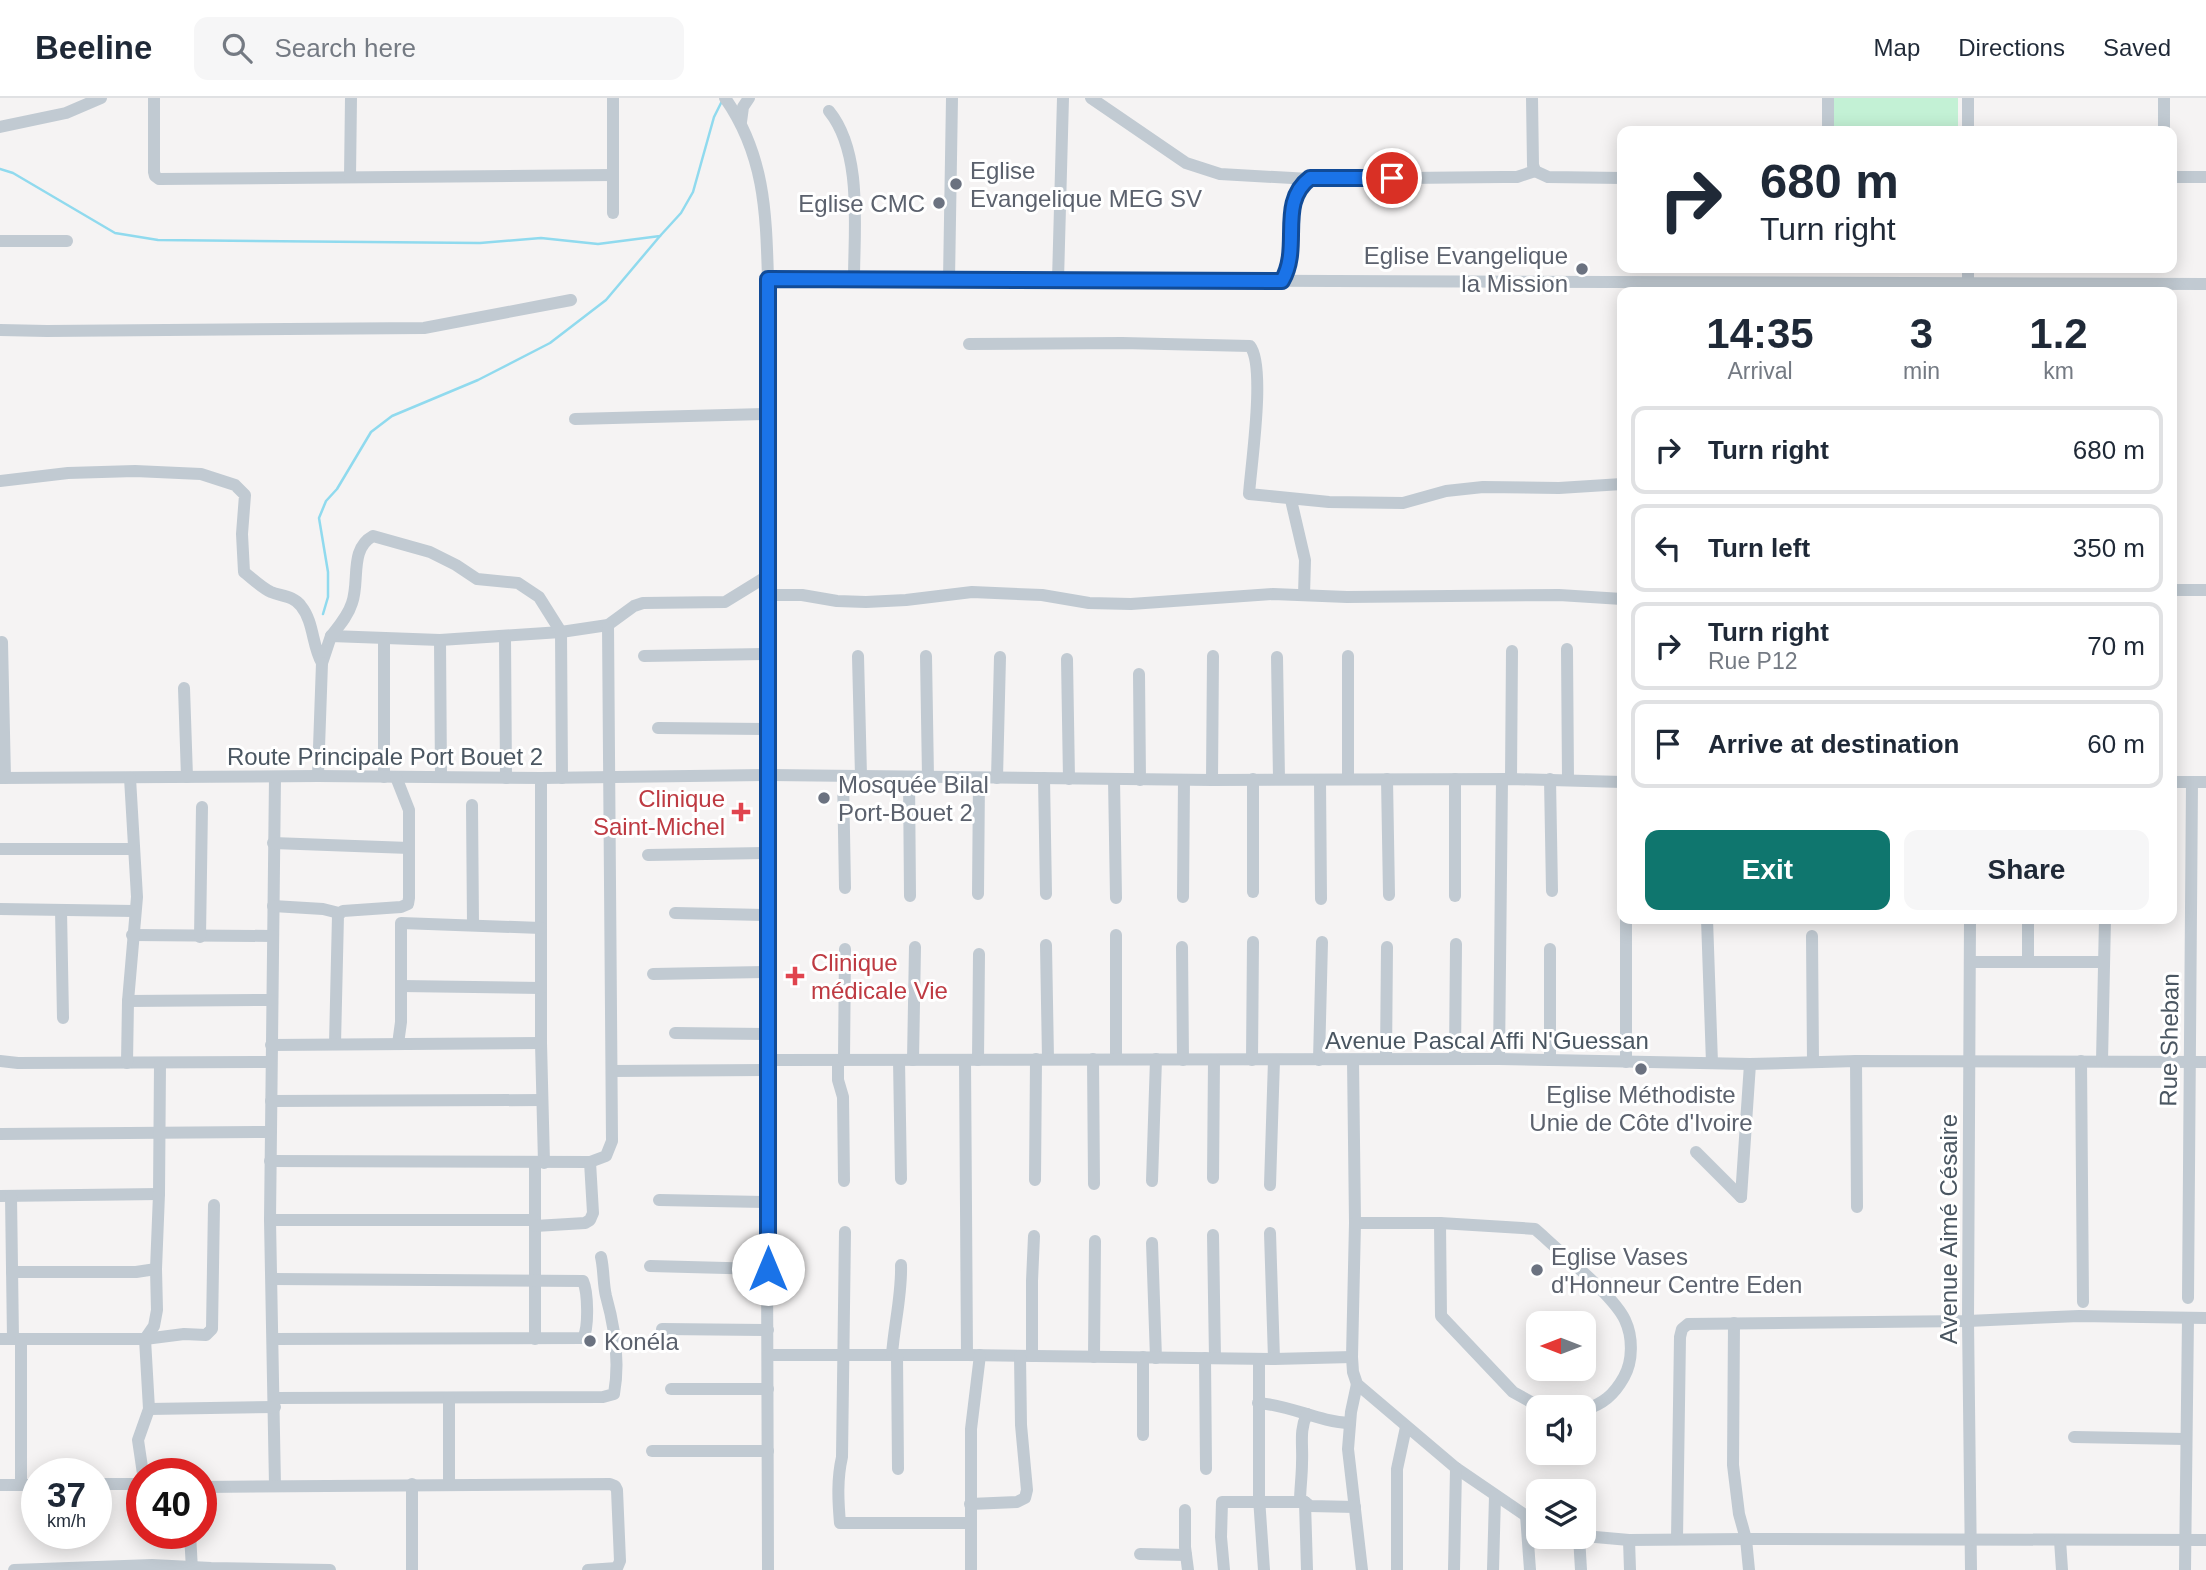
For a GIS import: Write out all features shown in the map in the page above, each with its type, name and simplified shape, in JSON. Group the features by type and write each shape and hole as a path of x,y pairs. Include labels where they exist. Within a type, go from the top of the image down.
{"street":[{"path":"65,98 66,113"},
{"path":"0,127 66,113 101,98"},
{"path":"154,98 154,172 159,179 613,175"},
{"path":"350,177 351,98"},
{"path":"613,98 613,213"},
{"path":"741,122 743,107 749,98"},
{"path":"949,280 952,98"},
{"path":"1058,280 1063,98"},
{"path":"1091,98 1186,163 1229,176 1517,177 1535,172 1548,177 1617,178"},
{"path":"1532,98 1535,172"},
{"path":"1828,98 1828,126"},
{"path":"1968,98 1968,126"},
{"path":"2164,98 2164,126"},
{"path":"727,100 741,122 762,187 768,279 768,1570"},
{"path":"829,111 841,128 854,174 854,279"},
{"path":"2177,177 2206,177"},
{"path":"1282,281 1291,261 1293,197 1310,178"},
{"path":"0,241 67,241"},
{"path":"768,279 1870,287"},
{"path":"2028,287 2206,284"},
{"path":"0,330 424,328 571,300"},
{"path":"969,344 1250,346 1254,351 1256,387 1249,494 1292,500 1403,503 1446,491 1483,487 1559,488 1617,484"},
{"path":"575,419 768,415"},
{"path":"0,481 68,473 135,471 201,474 235,485 245,495 242,534 244,572 270,592 292,598 301,604 310,625 316,653 322,663"},
{"path":"1292,500 1305,560 1304,595"},
{"path":"318,776 322,663 331,636 354,600 358,556 366,539 373,536 430,552 477,579 506,581 530,589 545,605 561,632 562,778"},
{"path":"331,636 440,640 561,632 608,625 634,606 643,603 725,603 769,575"},
{"path":"2177,590 2206,590"},
{"path":"769,595 866,601 906,600 972,592 1042,595 1088,603 1131,604 1273,594 1424,597 1559,595 1617,599"},
{"path":"270,1161 590,1163 606,1156 611,1148 612,1071 608,625"},
{"path":"505,637 506,778"},
{"path":"273,906 323,909 339,913 408,904 409,810 390,777 384,638"},
{"path":"440,640 441,777"},
{"path":"2,642 3,778"},
{"path":"1567,649 1568,780"},
{"path":"1499,1059 1512,651"},
{"path":"644,656 769,654"},
{"path":"858,656 861,776"},
{"path":"926,656 928,777"},
{"path":"1212,780 1213,656"},
{"path":"1348,656 1348,779"},
{"path":"998,778 1000,657"},
{"path":"1277,657 1279,779"},
{"path":"1067,659 1069,779"},
{"path":"1139,674 1140,780"},
{"path":"184,688 187,777"},
{"path":"658,728 769,729"},
{"name":"Route Principale Port Bouet 2","path":"3,778 562,778 769,775 1140,780 1550,779 1617,782"},
{"path":"843,776 845,888"},
{"path":"275,777 270,1062 275,1486"},
{"path":"909,777 910,896"},
{"path":"127,1063 128,1001 137,897 130,778"},
{"path":"535,1339 535,1223 542,1100 541,778"},
{"path":"978,894 979,778"},
{"path":"1044,778 1046,894"},
{"path":"1114,779 1116,898"},
{"path":"1253,779 1253,892"},
{"path":"1387,779 1389,895"},
{"path":"1455,779 1455,896"},
{"path":"1550,779 1552,891"},
{"path":"1183,897 1184,780"},
{"path":"1320,780 1321,899"},
{"path":"2177,782 2199,782"},
{"name":"Rue Sheban","path":"2188,1298 2189,1062 2199,782"},
{"path":"472,805 472,925"},
{"path":"200,937 202,807"},
{"path":"273,844 409,848"},
{"path":"0,849 134,849"},
{"path":"648,855 768,853"},
{"path":"398,1044 401,907"},
{"path":"0,909 134,911"},
{"path":"61,910 63,1018"},
{"path":"335,1044 339,913"},
{"path":"675,913 767,915"},
{"path":"401,923 541,928"},
{"path":"1626,924 1626,1062"},
{"path":"1707,924 1712,1063"},
{"name":"Avenue Aimé Césaire","path":"1970,924 1970,1570"},
{"path":"2028,924 2028,962"},
{"path":"2102,1061 2105,924"},
{"path":"132,935 273,936"},
{"path":"1115,1059 1116,935"},
{"path":"1812,936 1813,1062"},
{"path":"1252,1060 1253,942"},
{"path":"1319,1060 1322,942"},
{"path":"1455,1059 1456,944"},
{"path":"1035,1180 1046,945"},
{"path":"901,1179 906,1060 915,947"},
{"path":"1182,947 1183,1060"},
{"path":"1386,1059 1387,947"},
{"path":"1550,948 1550,1060"},
{"path":"844,1181 843,1097 838,1080 845,949"},
{"path":"971,1569 974,1355 971,1060 979,954"},
{"path":"1970,962 2104,962"},
{"path":"653,974 766,972"},
{"path":"401,986 541,988"},
{"path":"128,1001 271,1000"},
{"path":"675,1033 767,1034"},
{"path":"271,1045 541,1043"},
{"path":"1093,1059 1094,1184"},
{"path":"1152,1181 1156,1059"},
{"name":"Avenue Pascal Affi N'Guessan","path":"612,1071 841,1060 1499,1059 1750,1064 1856,1061 2206,1062"},
{"path":"1213,1178 1214,1060"},
{"path":"1270,1185 1274,1060"},
{"path":"1353,1060 1355,1223 1352,1357 1357,1384 1348,1449 1362,1570"},
{"path":"0,1061 160,1064 270,1062"},
{"path":"1856,1061 1857,1208"},
{"path":"2081,1061 2083,1302"},
{"path":"141,1458 138,1440 149,1409 145,1339 154,1326 158,1310 156,1269 160,1064"},
{"path":"1696,1152 1741,1197 1750,1064"},
{"path":"271,1101 542,1100"},
{"path":"0,1134 270,1132"},
{"path":"270,1220 585,1223 593,1213 590,1163"},
{"path":"0,1485 21,1485 11,1339 12,1272 6,1196 159,1194"},
{"path":"659,1200 767,1202"},
{"path":"11,1339 145,1339 184,1334 206,1335 212,1329 214,1205"},
{"path":"1355,1223 1440,1223 1535,1229 1611,1300 1625,1320 1631,1343 1627,1371 1610,1397 1596,1406"},
{"path":"1440,1223 1441,1316 1513,1392 1526,1399"},
{"path":"845,1232 842,1457 837,1498 840,1523 970,1523"},
{"path":"1270,1233 1274,1359"},
{"path":"970,1504 1017,1502 1025,1498 1027,1490 1021,1425 1034,1236"},
{"path":"1206,1469 1213,1236"},
{"path":"1094,1357 1095,1241"},
{"path":"1143,1435 1150,1358 1152,1243"},
{"path":"149,1409 275,1402 603,1397 614,1394 614,1322 601,1258"},
{"path":"898,1469 895,1318 900,1294 901,1265"},
{"path":"650,1266 768,1269"},
{"path":"12,1272 136,1272 156,1269"},
{"path":"273,1279 583,1281 586,1293 586,1336 583,1338 274,1339"},
{"path":"1677,1539 1680,1338 1682,1329 1688,1324 1968,1321 2079,1316 2206,1318"},
{"path":"2185,1570 2188,1318"},
{"path":"1734,1323 1733,1465 1749,1570"},
{"path":"662,1329 768,1329"},
{"path":"768,1356 974,1355 1259,1359 1352,1357"},
{"path":"1259,1359 1259,1501 1264,1570"},
{"path":"1357,1384 1456,1468 1526,1516"},
{"path":"671,1389 768,1390"},
{"path":"449,1398 449,1484"},
{"path":"1258,1403 1292,1408 1336,1422 1350,1423"},
{"path":"1307,1414 1301,1433 1307,1570"},
{"path":"1397,1570 1397,1469 1406,1427"},
{"path":"2074,1437 2185,1439"},
{"path":"652,1451 768,1451"},
{"path":"1454,1570 1456,1468"},
{"path":"217,1487 610,1483 617,1490 620,1561 617,1568 611,1570 588,1570"},
{"path":"412,1484 412,1570"},
{"path":"1493,1570 1495,1496"},
{"path":"1224,1570 1222,1502 1303,1502 1310,1506 1355,1507"},
{"path":"1185,1510 1188,1570"},
{"path":"1596,1537 1629,1540 2206,1541"},
{"path":"1629,1540 1630,1570"},
{"path":"2060,1540 2062,1570"},
{"path":"190,1549 191,1569"},
{"path":"1528,1549 1530,1570"},
{"path":"1581,1570 1582,1549"},
{"path":"1140,1554 1186,1555"},
{"path":"14,1570 152,1565 191,1569 330,1570"}],"green space":[{"path":"1831,98 1958,98 1958,126 1832,126"}],"waterway":[{"path":"0,169 13,173 115,233 158,240 480,243 541,238 598,244 660,236 681,213 693,192 714,117 722,101"},
{"path":"323,614 328,597 328,572 319,518 326,501 337,489 371,432 392,416 478,380 550,343 606,300 660,236"}],"place":[{"name":"Eglise Evangelique MEG SV","path":"956,184"},
{"name":"Eglise CMC","path":"939,203"},
{"name":"Eglise Evangelique la Mission","path":"1582,269"},
{"name":"Mosquée Bilal Port-Bouet 2","path":"824,798"},
{"name":"Clinique Saint-Michel","path":"741,812"},
{"name":"Clinique médicale Vie","path":"795,976"},
{"name":"Eglise Méthodiste Unie de Côte d'Ivoire","path":"1641,1069"},
{"name":"Eglise Vases d'Honneur Centre Eden","path":"1537,1270"},
{"name":"Konéla","path":"590,1341"}],"route":[{"path":"768,1269 768,279 1282,281 1291,261 1293,197 1301,185 1310,178 1392,178"}]}
